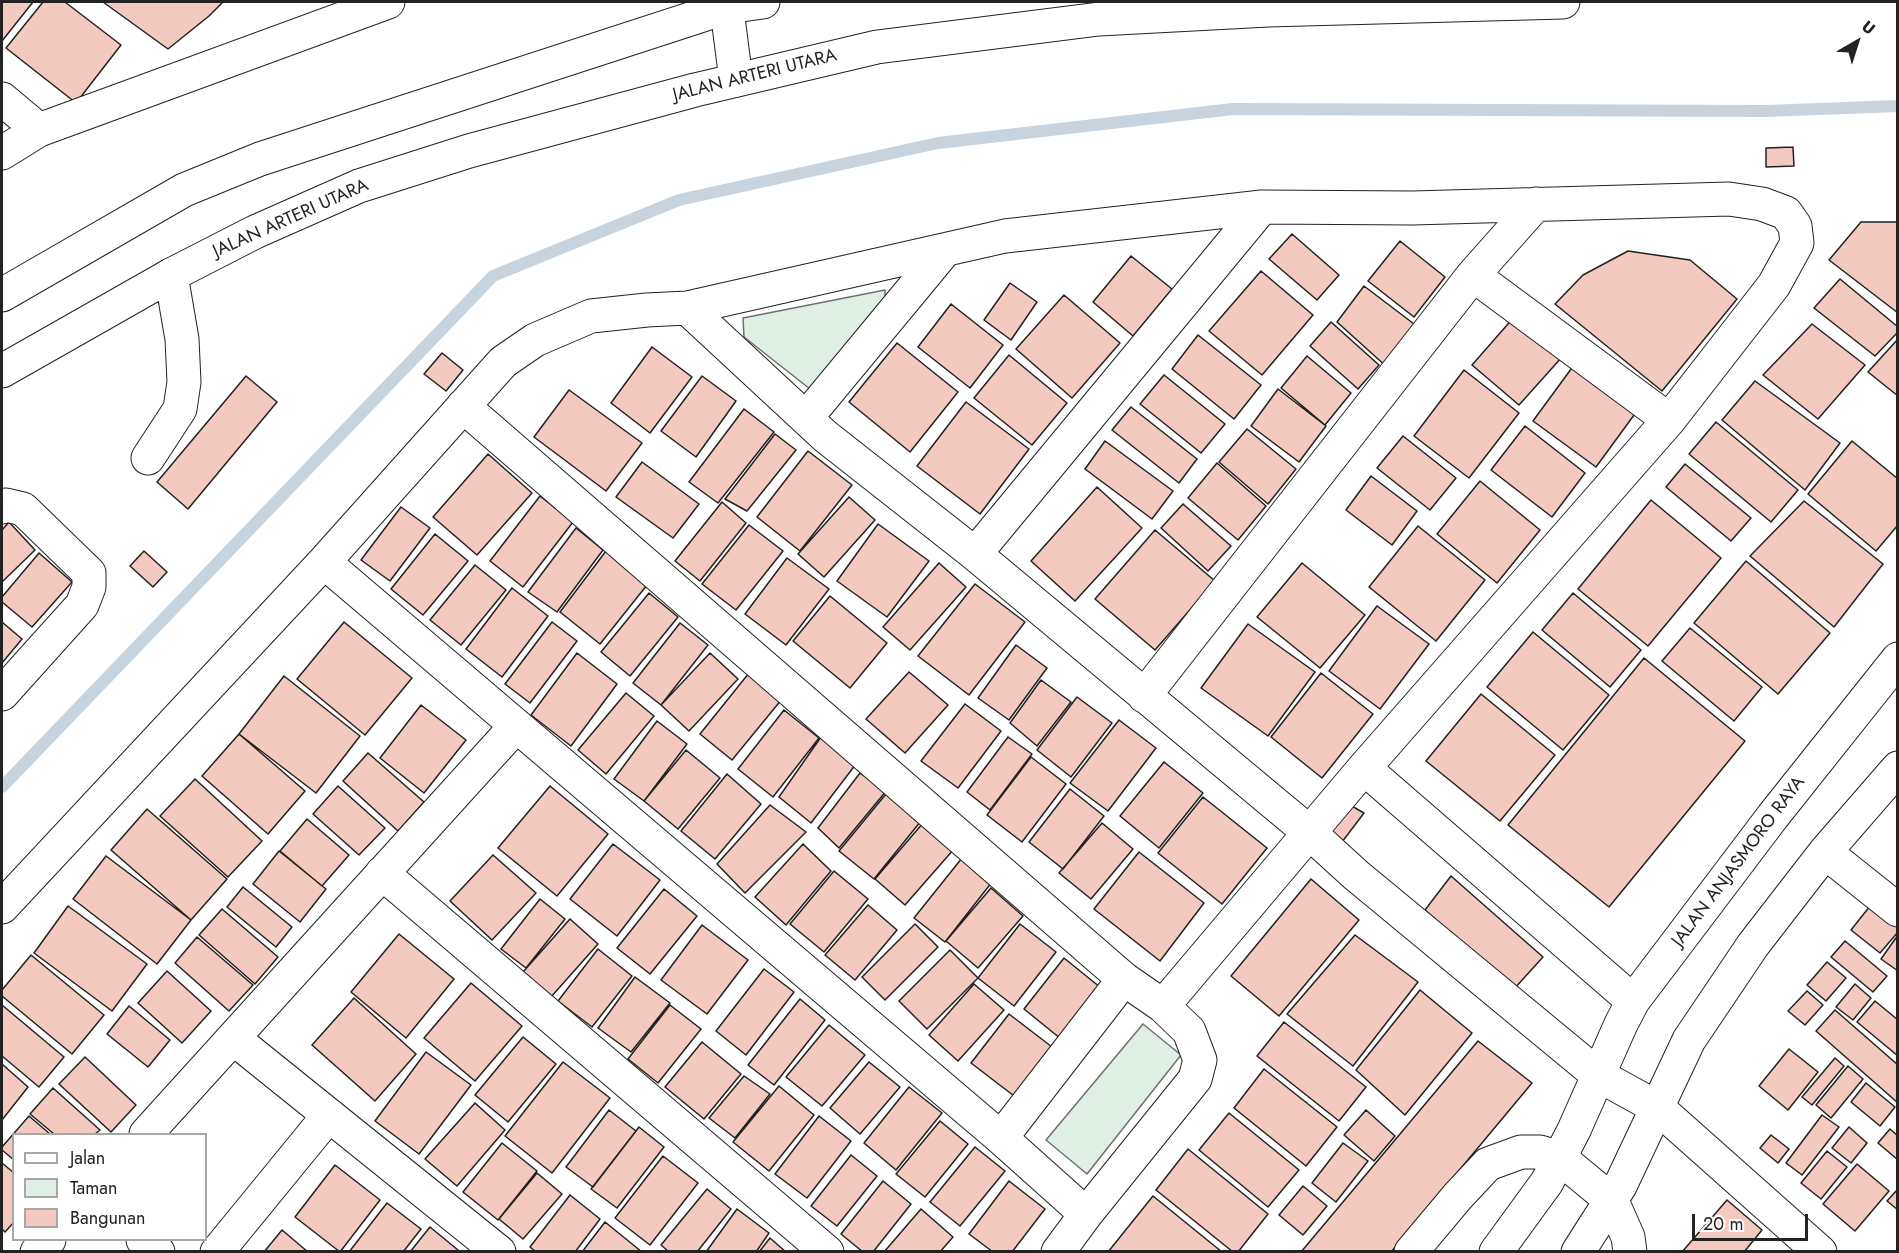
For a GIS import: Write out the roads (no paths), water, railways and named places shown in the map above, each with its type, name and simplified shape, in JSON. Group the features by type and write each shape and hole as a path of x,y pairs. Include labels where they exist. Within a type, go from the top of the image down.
{"main road":[{"path":"2,153 39,130 341,9 388,2"},
{"path":"2,295 184,190 260,159 726,4 763,2"},
{"name":"JALAN ARTERI UTARA","path":"2,371 171,275 255,232 359,186 469,152 736,80 877,47 1099,19 1268,10 1563,2"},
{"path":"726,4 736,80"},
{"path":"2,99 39,130"},
{"path":"2,907 324,562 503,362 535,339 591,316 687,308 1005,236 1262,207 1413,208 1729,199 1762,204 1785,213 1796,226 1797,243 1774,285 1669,420 1364,768 1163,1006"},
{"path":"1144,696 1473,275 1536,204"},
{"path":"975,554 1262,207"},
{"path":"806,418 945,250"},
{"path":"148,458 180,409 184,382 182,339 171,275"},
{"path":"1473,275 1669,420"},
{"path":"687,308 825,436 975,554 1598,1075 1658,1108 1820,1251"},
{"path":"463,406 1124,979 1163,1006 1189,1031 1200,1060 1195,1079 1058,1251"},
{"path":"2,507 6,505 23,509 89,573 89,586 82,604 2,694"},
{"path":"324,562 1001,1138 1086,1214"},
{"name":"JALAN ANJASMORO RAYA","path":"1496,1251 1547,1182 1633,1001 1773,816 1898,659"},
{"path":"147,1133 516,726"},
{"path":"1364,768 1633,1001"},
{"path":"1578,1251 1612,1201 1689,1040 1753,945 1825,852 1898,768"},
{"path":"1825,852 1898,910"},
{"path":"382,873 827,1251"},
{"path":"1001,1138 1124,979"},
{"path":"233,1038 499,1251"},
{"path":"217,1251 329,1115"},
{"path":"1412,1251 1488,1164 1521,1152 1540,1152 1560,1158 1612,1201 1628,1237 1630,1251"},
{"path":"146,1241 158,1251"}],"waterway":[{"path":"2,787 493,276 679,200 938,143 1233,109 1766,111 1898,106"}]}
